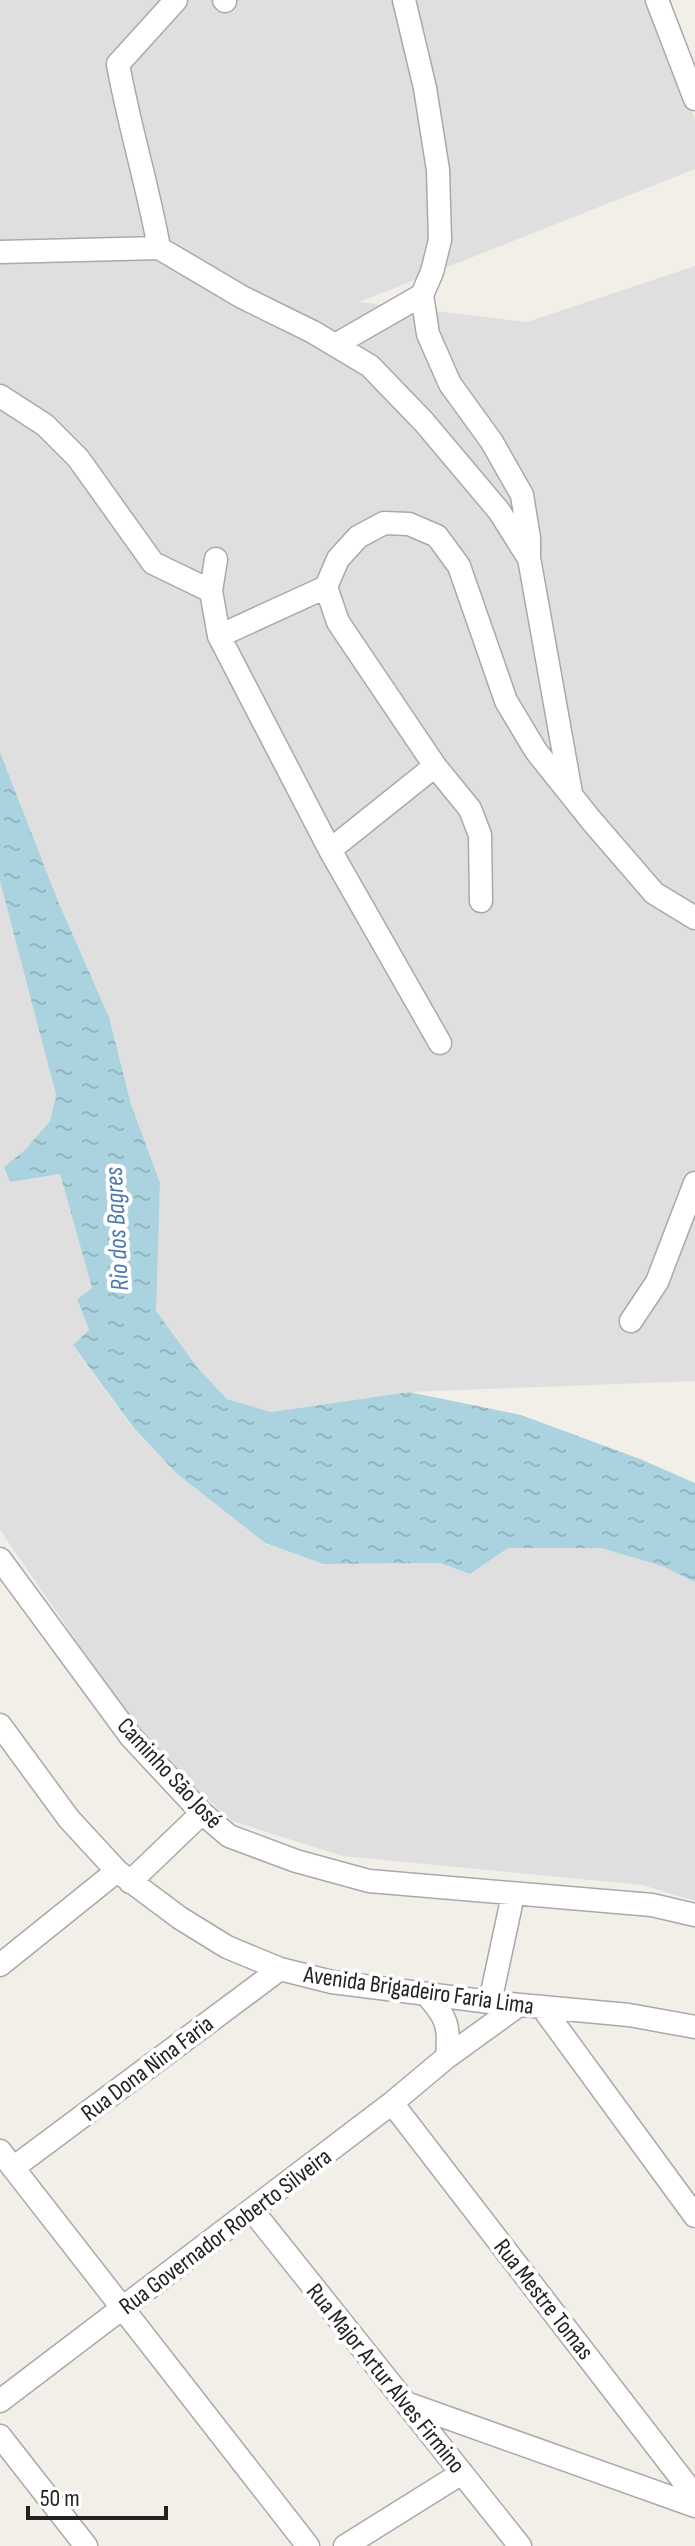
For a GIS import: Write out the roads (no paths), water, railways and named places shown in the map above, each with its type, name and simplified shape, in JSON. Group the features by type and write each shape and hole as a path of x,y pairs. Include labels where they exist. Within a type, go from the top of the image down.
{"street":[{"path":"159,248 128,123 118,64 176,0"},
{"path":"404,0 425,88 438,170 440,240 422,295 428,334 450,384 492,442 522,495 529,558 572,796"},
{"path":"657,0 695,99"},
{"path":"0,252 159,248 242,297 335,345 370,366 424,422 499,511 529,558"},
{"path":"335,345 422,295"},
{"path":"0,396 45,425 78,458 153,563 211,591"},
{"path":"481,901 480,835 470,809 435,766 338,622 326,587 338,559 358,537 384,523 409,524 437,536 459,566 506,701 536,751 654,893 695,918"},
{"path":"216,559 211,591 219,636 330,850 440,1043"},
{"path":"219,636 326,587"},
{"path":"330,850 435,766"},
{"path":"631,1321 657,1282 695,1183"},
{"name":"Caminho São José","path":"0,1559 131,1737 202,1813 229,1836 296,1861 369,1881 652,1905 695,1915"},
{"name":"Avenida Brigadeiro Faria Lima","path":"0,1725 7,1749 124,1877 227,1947 280,1969 332,1982 490,2002 629,2015 695,2027"},
{"path":"0,1965 124,1877 202,1813"},
{"path":"490,2002 513,1895"},
{"name":"Rua Dona Nina Faria","path":"7,2160 280,1969"},
{"path":"426,1994 442,2013 449,2032 447,2057"},
{"path":"531,2006 695,2216"},
{"name":"Rua Governador Roberto Silveira","path":"0,2401 392,2103 447,2057 531,2006"},
{"name":"Rua Mestre Tomas","path":"392,2103 695,2496"},
{"path":"7,2160 308,2546"},
{"name":"Rua Major Artur Alves Firmino","path":"252,2210 520,2546"},
{"path":"404,2403 695,2506"},
{"path":"0,2436 86,2546"},
{"path":"345,2546 462,2473"}],"water":[{"name":"Rio dos Bagres","path":"0,752 60,906 109,1017 131,1104 160,1183 156,1311 197,1367 227,1399 271,1412 409,1392 521,1415 640,1459 695,1483 695,1582 662,1566 601,1548 508,1548 470,1574 440,1563 323,1564 265,1543 176,1473 133,1427 73,1345 89,1330 77,1299 92,1288 60,1174 10,1182 4,1167 25,1150 50,1121 56,1095 0,881"}]}
